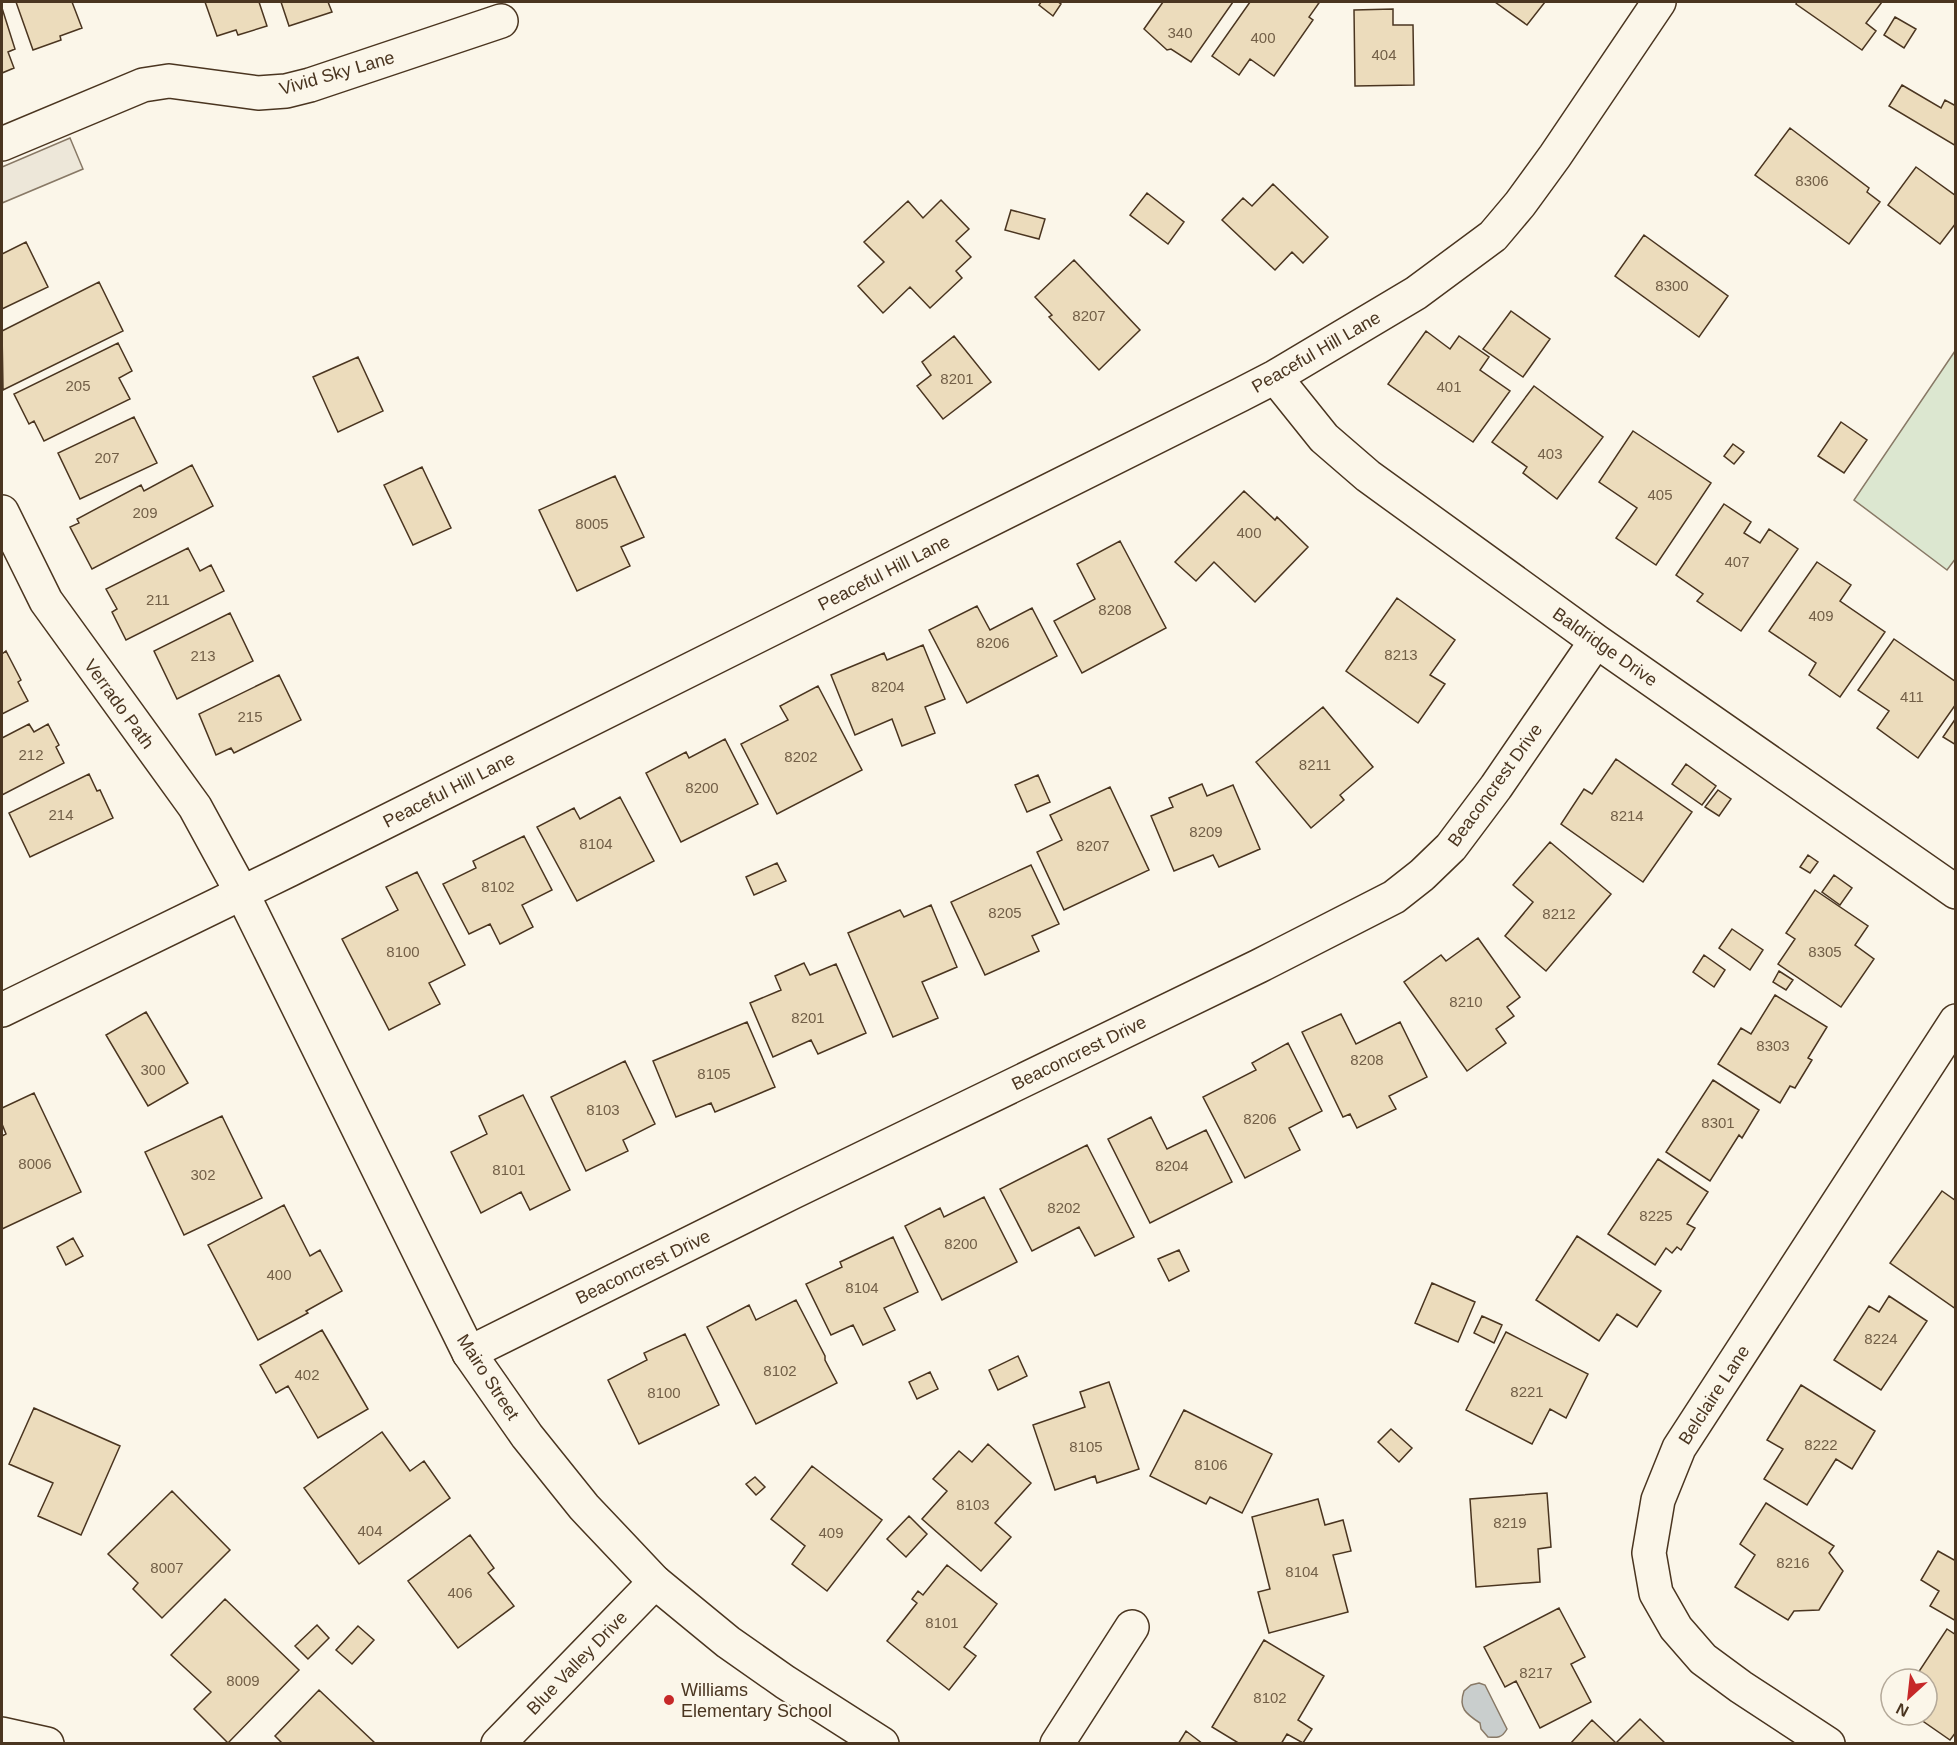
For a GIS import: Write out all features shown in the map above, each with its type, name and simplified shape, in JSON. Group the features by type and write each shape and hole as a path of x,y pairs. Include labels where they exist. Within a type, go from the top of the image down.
{"street":[{"name":"Peaceful Hill Lane","path":"2,1010 242,893 1275,377 1416,293 1493,236 1520,204 1659,2"},
{"name":"Vivid Sky Lane","path":"2,144 143,85 169,81 258,93 286,91 501,21"},
{"name":"Baldridge Drive","path":"1275,377 1324,438 1368,476 1596,641 1956,892"},
{"name":"Verrado Path","path":"2,512 46,601 195,807 242,893"},
{"name":"Beaconcrest Drive","path":"469,1353 801,1188 1259,966 1395,897 1451,848 1496,787 1596,641"},
{"name":"Mairo Street","path":"242,893 469,1353 527,1436 584,1507 655,1582 728,1642 785,1682 882,1743"},
{"name":"Belclaire Lane","path":"1828,1743 1741,1687 1703,1659 1676,1628 1656,1593 1649,1553 1658,1500 1679,1448 1956,1021"},
{"name":"Blue Valley Drive","path":"498,1743 655,1582"},
{"path":"1057,1743 1132,1627"},
{"path":"2,1734 46,1743"}],"green space":[{"path":"1955,351 1956,558 1947,570 1854,500"}],"shaded area":[{"path":"70,138 83,169 2,203 2,167"},
{"path":"1479,1683 1485,1685 1507,1729 1499,1737 1488,1737 1481,1729 1480,1723 1464,1710 1462,1697 1464,1691 1471,1685"}],"building":[{"path":"16,2 72,2 82,28 60,36 61,40 33,50"},
{"path":"205,2 259,2 267,26 238,35 236,30 217,36"},
{"path":"281,2 328,2 332,12 289,26"},
{"path":"1041,2 1061,4 1053,16 1039,5"},
{"path":"1163,2 1233,2 1191,62 1171,49 1167,50 1144,29"},
{"path":"1250,2 1319,3 1309,17 1313,20 1274,76 1250,59 1239,75 1212,56"},
{"path":"1495,2 1545,2 1527,25"},
{"path":"1797,2 1882,2 1866,23 1876,31 1862,50 1796,4"},
{"path":"2,8 15,49 8,52 14,68 2,73"},
{"path":"1393,9 1393,25 1413,25 1414,85 1355,86 1354,10"},
{"path":"1895,17 1916,29 1904,48 1884,35"},
{"path":"1902,85 1941,108 1945,100 1956,106 1956,146 1889,106"},
{"path":"1790,128 1869,188 1867,192 1880,202 1849,244 1755,175"},
{"path":"1916,167 1956,196 1956,223 1940,244 1888,205"},
{"path":"1273,184 1328,237 1303,263 1292,252 1275,270 1222,220 1243,198 1252,206"},
{"path":"1147,193 1184,222 1168,244 1130,215"},
{"path":"941,200 969,229 956,241 971,257 956,271 962,278 930,308 910,287 883,313 858,286 884,262 864,242 908,201 923,218"},
{"path":"1011,210 1045,219 1039,239 1005,230"},
{"path":"1644,235 1728,296 1699,337 1615,276"},
{"path":"26,242 48,287 2,309 2,254"},
{"path":"1074,260 1140,330 1099,370 1049,317 1052,315 1035,297"},
{"path":"99,282 123,331 3,390 2,331"},
{"path":"1511,311 1550,339 1523,377 1483,349"},
{"path":"1426,331 1450,349 1459,336 1489,357 1480,370 1510,391 1473,442 1388,384"},
{"path":"954,336 991,382 943,419 917,386 931,375 922,362"},
{"path":"118,343 132,371 119,378 130,399 44,441 34,421 29,424 14,394"},
{"path":"358,357 383,411 338,432 313,377"},
{"path":"1534,386 1603,437 1557,499 1523,473 1527,467 1492,442"},
{"path":"134,417 157,463 80,499 58,453"},
{"path":"1841,422 1867,440 1844,473 1818,456"},
{"path":"1633,431 1711,483 1656,565 1616,538 1637,508 1599,482"},
{"path":"1733,444 1744,452 1734,464 1724,456"},
{"path":"192,465 213,506 92,569 70,527 79,523 77,519 141,485 144,491"},
{"path":"422,467 451,528 413,545 384,485"},
{"path":"615,476 644,537 621,547 630,566 577,591 539,510"},
{"path":"1244,491 1275,520 1277,517 1308,547 1255,602 1214,562 1196,581 1175,562"},
{"path":"1724,504 1751,522 1744,533 1760,543 1769,529 1798,549 1741,631 1697,601 1703,594 1676,575"},
{"path":"1120,541 1166,628 1082,673 1054,621 1095,599 1077,564"},
{"path":"188,548 200,571 211,565 224,591 126,640 112,612 117,609 106,589"},
{"path":"1817,562 1851,585 1840,601 1885,632 1840,697 1809,675 1816,663 1769,631"},
{"path":"1397,598 1455,640 1430,675 1445,684 1418,723 1346,671"},
{"path":"977,606 990,630 1032,608 1057,656 967,703 929,630"},
{"path":"230,613 253,661 177,699 154,651"},
{"path":"1894,639 1956,682 1956,704 1918,758 1877,728 1889,711 1858,690"},
{"path":"923,645 945,699 925,707 935,733 902,746 892,719 855,735 831,675 884,653 887,660"},
{"path":"6,651 21,680 18,682 28,701 2,714 2,654"},
{"path":"279,675 301,720 234,753 231,748 216,755 199,714"},
{"path":"818,686 862,770 777,814 741,744 788,720 780,706"},
{"path":"1323,707 1373,767 1340,795 1344,800 1311,828 1256,762"},
{"path":"1956,718 1956,745 1943,737"},
{"path":"29,724 34,732 48,724 59,745 56,747 64,763 2,795 2,738"},
{"path":"725,739 758,804 681,842 646,773 686,752 689,758"},
{"path":"1616,759 1692,812 1643,882 1561,824 1584,789 1592,794"},
{"path":"1686,764 1716,786 1702,805 1672,784"},
{"path":"89,774 97,791 100,790 113,818 30,857 9,813"},
{"path":"1038,775 1050,802 1027,812 1015,785"},
{"path":"1202,784 1207,796 1233,785 1260,849 1219,867 1213,855 1174,871 1151,816 1173,807 1169,798"},
{"path":"1110,787 1149,870 1064,910 1037,852 1062,840 1050,815"},
{"path":"1718,790 1731,799 1719,816 1705,807"},
{"path":"620,797 654,861 577,901 537,827 574,808 580,819"},
{"path":"524,836 552,890 522,905 533,927 500,944 490,924 469,934 443,884 476,868 473,861"},
{"path":"1550,842 1611,894 1546,971 1505,936 1533,902 1513,885"},
{"path":"1808,855 1818,862 1810,873 1800,867"},
{"path":"777,863 786,881 754,895 746,877"},
{"path":"1031,865 1059,924 1032,936 1039,951 985,975 951,902"},
{"path":"417,872 465,965 429,983 440,1004 389,1030 342,939 398,910 386,887"},
{"path":"1834,875 1852,888 1840,905 1822,892"},
{"path":"1815,890 1868,926 1855,945 1874,959 1841,1007 1778,964 1795,939 1786,933"},
{"path":"931,905 957,967 922,982 938,1018 893,1037 848,933 900,910 904,917"},
{"path":"1732,929 1763,950 1750,970 1719,948"},
{"path":"1478,938 1520,997 1507,1007 1514,1016 1496,1029 1506,1043 1467,1071 1404,982 1441,955 1446,961"},
{"path":"1704,955 1725,970 1714,987 1693,972"},
{"path":"804,963 810,975 836,964 866,1033 818,1054 811,1040 773,1057 750,1003 781,990 775,976"},
{"path":"1779,971 1793,980 1786,990 1773,982"},
{"path":"1775,995 1827,1027 1808,1058 1812,1060 1795,1088 1790,1086 1780,1103 1718,1064 1741,1028 1751,1034"},
{"path":"146,1012 188,1083 148,1106 106,1035"},
{"path":"1341,1014 1356,1044 1400,1022 1427,1077 1389,1096 1396,1109 1357,1128 1350,1114 1343,1117 1302,1032"},
{"path":"747,1022 775,1087 715,1112 711,1103 676,1117 653,1061"},
{"path":"1288,1043 1322,1111 1289,1128 1300,1150 1245,1178 1203,1097 1256,1070 1252,1063"},
{"path":"625,1061 655,1124 623,1140 628,1151 586,1171 551,1097"},
{"path":"1713,1080 1759,1110 1742,1138 1739,1135 1710,1181 1666,1152"},
{"path":"34,1093 81,1192 2,1229 2,1136 6,1134 2,1124 2,1108"},
{"path":"523,1095 570,1190 530,1210 521,1192 481,1213 451,1152 487,1134 479,1116"},
{"path":"222,1116 262,1198 184,1235 145,1152"},
{"path":"1151,1117 1167,1149 1206,1130 1232,1182 1150,1223 1108,1139"},
{"path":"1087,1145 1134,1237 1095,1256 1079,1227 1032,1251 1000,1189"},
{"path":"1658,1159 1708,1192 1687,1224 1695,1228 1681,1250 1677,1247 1672,1253 1666,1248 1655,1265 1608,1234"},
{"path":"1942,1191 1956,1201 1956,1309 1890,1263"},
{"path":"984,1197 1017,1262 942,1300 905,1226 940,1208 944,1217"},
{"path":"284,1205 310,1256 320,1250 342,1291 306,1311 308,1313 258,1340 208,1245"},
{"path":"1577,1236 1661,1291 1637,1327 1617,1314 1599,1341 1536,1300"},
{"path":"893,1237 918,1292 884,1308 895,1330 863,1345 853,1325 831,1335 806,1284 842,1267 840,1262"},
{"path":"73,1238 83,1256 66,1265 57,1247"},
{"path":"1179,1250 1189,1271 1169,1281 1158,1259"},
{"path":"1432,1283 1475,1302 1458,1342 1415,1323"},
{"path":"1889,1296 1927,1321 1881,1390 1834,1360 1869,1306 1879,1312"},
{"path":"796,1300 837,1383 756,1424 707,1327 749,1305 756,1320"},
{"path":"1482,1316 1502,1325 1494,1343 1474,1333"},
{"path":"322,1330 368,1409 318,1438 288,1386 276,1393 260,1365"},
{"path":"1506,1332 1588,1374 1566,1418 1550,1409 1532,1444 1466,1410"},
{"path":"685,1334 719,1405 639,1444 608,1380 647,1360 644,1353"},
{"path":"1018,1356 1027,1376 998,1390 989,1370"},
{"path":"930,1372 938,1389 917,1399 909,1382"},
{"path":"1109,1382 1139,1469 1097,1483 1095,1476 1055,1490 1033,1425 1085,1407 1080,1392"},
{"path":"1801,1385 1875,1431 1852,1469 1836,1459 1807,1505 1764,1479 1783,1449 1767,1440"},
{"path":"34,1408 120,1446 81,1535 38,1516 53,1483 9,1464"},
{"path":"1184,1410 1272,1454 1242,1513 1210,1497 1206,1504 1150,1476"},
{"path":"1391,1429 1412,1448 1399,1462 1378,1442"},
{"path":"382,1432 410,1471 424,1461 450,1498 359,1564 304,1488"},
{"path":"988,1444 1031,1483 995,1523 1011,1537 981,1571 922,1519 947,1491 933,1479 959,1451 972,1462"},
{"path":"812,1466 882,1520 827,1591 792,1564 805,1546 771,1519"},
{"path":"755,1477 765,1487 756,1495 746,1484"},
{"path":"172,1491 230,1550 162,1618 133,1589 138,1583 108,1554"},
{"path":"1547,1493 1551,1547 1538,1549 1540,1582 1476,1587 1470,1499"},
{"path":"1318,1499 1325,1525 1343,1520 1351,1551 1333,1555 1348,1612 1269,1633 1258,1592 1270,1589 1252,1517"},
{"path":"1766,1503 1834,1546 1829,1553 1843,1571 1819,1610 1794,1611 1788,1620 1735,1587 1755,1555 1740,1544"},
{"path":"909,1516 927,1534 906,1557 887,1539"},
{"path":"470,1535 494,1568 488,1573 514,1606 458,1648 408,1581"},
{"path":"1938,1551 1956,1561 1956,1621 1930,1606 1939,1591 1921,1580"},
{"path":"947,1565 997,1604 964,1647 976,1656 949,1690 887,1641 917,1603 912,1599 918,1591 923,1595"},
{"path":"225,1599 299,1670 228,1743 194,1709 211,1692 171,1655"},
{"path":"1559,1608 1585,1657 1571,1664 1591,1702 1540,1728 1516,1681 1505,1687 1484,1647"},
{"path":"317,1625 329,1638 308,1659 295,1646"},
{"path":"358,1626 374,1640 352,1664 336,1650"},
{"path":"1947,1629 1956,1635 1956,1732 1950,1740 1931,1727 1939,1727 1939,1667 1922,1667"},
{"path":"1264,1640 1324,1676 1298,1720 1312,1729 1303,1743 1287,1734 1281,1744 1240,1744 1212,1727"},
{"path":"319,1690 376,1744 283,1744 275,1736"},
{"path":"1640,1719 1666,1744 1570,1744 1592,1720 1616,1743"},
{"path":"1186,1731 1203,1744 1178,1744"}],"place":[{"name":"Williams Elementary School","path":"669,1700"}]}
